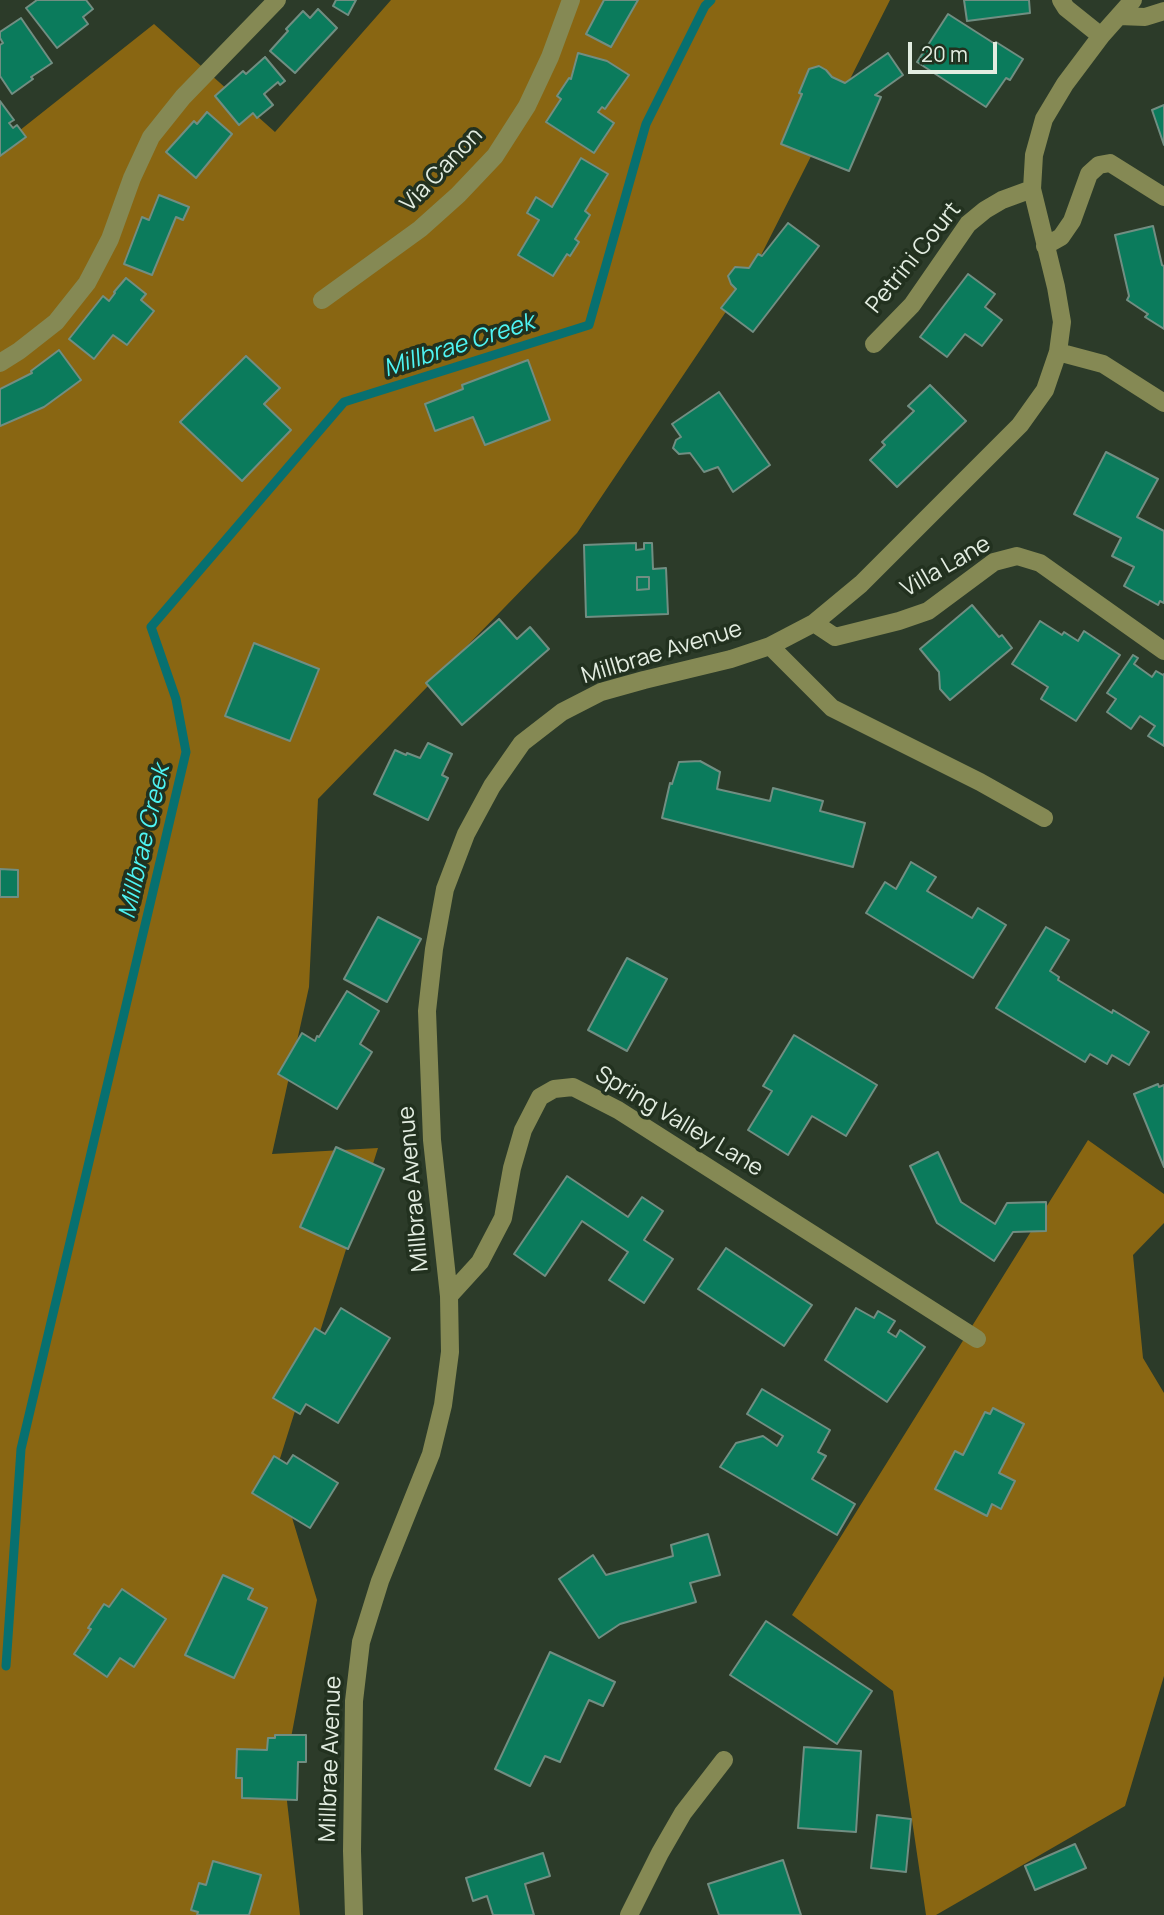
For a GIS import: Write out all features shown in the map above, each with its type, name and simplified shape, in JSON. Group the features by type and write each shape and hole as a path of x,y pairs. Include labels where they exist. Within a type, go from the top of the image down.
{"street":[{"path":"0,363 55,322 87,283 110,239 132,178 151,137 183,97 276,0"},
{"name":"Via Canon","path":"322,300 420,229 458,195 495,156 527,106 550,57 570,0"},
{"path":"1061,0 1066,8 1101,37"},
{"name":"Millbrae Avenue","path":"354,1915 354,1701 361,1642 380,1581 431,1454 443,1405 450,1352 449,1296 432,1140 427,1011 434,949 445,889 466,834 492,786 522,743 562,712 601,692 731,659 770,646 814,623 861,584 1020,425 1045,390 1058,352 1062,322 1032,189 1034,155 1044,119 1065,84 1133,0"},
{"path":"1119,16 1145,17 1164,11"},
{"path":"1045,246 1061,237 1072,222 1088,174 1099,165 1110,163 1164,197"},
{"name":"Petrini Court","path":"874,344 912,305 968,224 1002,200 1032,189"},
{"path":"1058,352 1103,364 1164,403"},
{"name":"Villa Lane","path":"814,623 835,638 898,621 928,611 994,562 1017,556 1040,564 1164,651"},
{"path":"770,646 832,708 980,782 1044,818"},
{"name":"Spring Valley Lane","path":"449,1296 480,1262 503,1218 512,1168 523,1130 540,1097 554,1089 573,1087 618,1110 977,1339"},
{"path":"629,1915 683,1813 724,1760"}],"shaded area":[{"path":"391,0 890,0 752,273 577,533 318,799 309,987 272,1154 378,1148 277,1468 317,1600 284,1775 300,1915 0,1915 0,146 154,24 275,132"},
{"path":"1088,1140 1164,1194 1164,1223 1133,1255 1143,1358 1164,1393 1164,1676 1125,1806 936,1915 926,1915 893,1691 792,1615"}],"building":[{"path":"37,0 86,0 93,9 83,17 88,24 57,48 26,8"},
{"path":"336,0 356,0 348,15 333,6"},
{"path":"604,0 638,0 611,47 586,34"},
{"path":"964,0 1029,0 1030,13 967,21"},
{"path":"318,9 337,28 295,73 270,51 303,11 310,18"},
{"path":"948,14 1023,59 1010,80 1006,78 986,107 917,62"},
{"path":"21,18 52,63 12,94 0,76 0,45 3,43 0,32"},
{"path":"578,53 607,61 629,75 605,109 602,107 598,112 614,123 594,153 546,122 561,99 557,96 569,78 571,79"},
{"path":"888,53 903,75 875,95 881,97 849,171 781,144 802,94 799,93 809,69 819,66 845,83"},
{"path":"265,57 285,81 280,85 278,82 264,94 273,105 257,118 253,113 239,125 215,96 243,71 246,74"},
{"path":"0,101 14,120 9,123 13,128 17,125 26,137 0,156"},
{"path":"1164,105 1164,145 1152,110"},
{"path":"207,112 232,134 196,178 166,152 194,121 197,124"},
{"path":"581,158 608,174 585,211 590,215 575,239 579,242 570,256 567,254 553,276 518,255 539,220 527,213 536,197 552,207"},
{"path":"159,195 189,207 183,220 176,217 152,275 124,264 142,217 149,220"},
{"path":"788,223 819,246 753,332 721,308 736,289 728,276 735,267 749,268 758,254 762,256"},
{"path":"1153,226 1164,266 1164,329 1145,317 1148,314 1127,300 1129,296 1115,235"},
{"path":"968,274 995,294 985,307 1002,320 982,346 965,334 947,357 920,337"},
{"path":"126,278 146,294 141,300 154,311 127,345 113,335 94,359 69,339 103,296 109,301"},
{"path":"59,350 81,380 44,407 0,426 0,389 32,373 31,371"},
{"path":"246,356 280,388 264,404 291,430 242,481 180,422"},
{"path":"528,360 550,420 485,445 473,417 435,431 425,404 463,389 462,385"},
{"path":"930,385 966,421 897,487 870,460 885,445 882,442 914,411 908,406"},
{"path":"719,392 770,465 733,492 718,467 704,472 690,453 679,454 673,448 676,440 681,437 672,424"},
{"path":"1106,452 1158,479 1137,517 1164,531 1164,603 1160,601 1158,605 1124,586 1134,567 1112,556 1121,538 1074,514"},
{"path":"636,543 636,550 644,549 644,543 652,543 653,569 666,568 668,614 586,617 584,545","holes":["637,577 649,577 649,589 637,590"]},
{"path":"637,577 649,577 649,589 637,590"},
{"path":"972,605 1012,648 950,700 940,689 939,672 920,649"},
{"path":"499,619 517,639 530,627 549,649 462,725 426,683"},
{"path":"1040,621 1062,635 1064,632 1078,641 1084,631 1120,655 1076,721 1041,699 1048,687 1012,664"},
{"path":"254,643 319,669 290,741 225,716"},
{"path":"1133,655 1138,658 1134,664 1152,677 1156,671 1164,674 1164,746 1148,736 1155,726 1140,716 1131,729 1107,712 1116,699 1107,693"},
{"path":"428,743 452,754 442,775 448,778 428,820 374,794 395,750 420,758"},
{"path":"700,761 720,772 717,789 770,801 773,788 823,801 820,811 865,823 853,867 662,818 670,783 672,784 679,762"},
{"path":"911,862 936,877 927,891 972,918 978,908 1006,925 973,978 866,913 885,882 896,889"},
{"path":"0,869 18,870 18,897 0,897"},
{"path":"378,917 421,939 387,1002 344,979"},
{"path":"1046,927 1069,940 1050,971 1059,977 1058,980 1149,1032 1129,1065 1112,1055 1107,1064 1090,1054 1085,1062 996,1008"},
{"path":"627,958 667,979 627,1051 588,1030"},
{"path":"347,991 379,1011 360,1044 372,1052 337,1109 278,1074 302,1033 315,1041 317,1036 319,1037"},
{"path":"794,1035 877,1085 846,1136 812,1116 788,1155 748,1130 772,1091 763,1086"},
{"path":"1158,1084 1159,1087 1164,1085 1164,1167 1134,1094"},
{"path":"336,1147 384,1169 348,1249 300,1227"},
{"path":"938,1152 961,1202 995,1224 1007,1203 1046,1202 1046,1231 1013,1232 994,1261 937,1223 910,1166"},
{"path":"567,1176 628,1217 642,1197 663,1211 644,1240 673,1259 644,1303 609,1280 628,1252 582,1221 545,1276 514,1254"},
{"path":"726,1248 812,1305 784,1346 698,1289"},
{"path":"341,1308 390,1338 338,1423 306,1404 300,1414 273,1398 315,1328 325,1334"},
{"path":"856,1308 874,1318 878,1311 895,1321 888,1332 896,1337 900,1330 925,1347 887,1402 825,1360"},
{"path":"762,1389 830,1430 818,1452 826,1456 812,1479 855,1504 837,1535 720,1467 736,1443 763,1436 777,1446 783,1436 747,1414"},
{"path":"993,1408 1024,1424 999,1473 1015,1481 1001,1509 992,1504 987,1516 935,1489 955,1451 963,1455 985,1412 990,1414"},
{"path":"293,1455 338,1483 310,1528 252,1493 274,1456 287,1464"},
{"path":"708,1534 720,1575 690,1583 696,1602 620,1624 599,1638 559,1579 593,1555 606,1575 673,1556 671,1545"},
{"path":"223,1575 253,1589 248,1599 267,1608 234,1678 185,1655"},
{"path":"122,1589 166,1619 134,1667 120,1658 107,1677 74,1654 104,1604 109,1607"},
{"path":"766,1621 872,1691 837,1744 730,1675"},
{"path":"550,1652 615,1682 603,1706 589,1700 560,1762 545,1756 530,1786 495,1769"},
{"path":"275,1735 306,1735 306,1762 298,1762 297,1800 242,1798 242,1778 236,1778 237,1749 267,1750 268,1738 275,1738"},
{"path":"804,1747 861,1751 856,1832 798,1828"},
{"path":"877,1815 911,1819 906,1872 871,1868"},
{"path":"1075,1844 1086,1868 1035,1890 1025,1866"},
{"path":"543,1853 550,1876 525,1884 534,1915 493,1915 487,1896 473,1901 466,1878"},
{"path":"783,1860 801,1915 719,1915 708,1884"},
{"path":"213,1861 261,1875 249,1915 197,1915 198,1912 191,1910 199,1883 206,1885"}],"waterway":[{"name":"Millbrae Creek","path":"6,1666 21,1449 186,752 176,699 151,627 344,402 589,325 646,124 705,6 711,0"}]}
